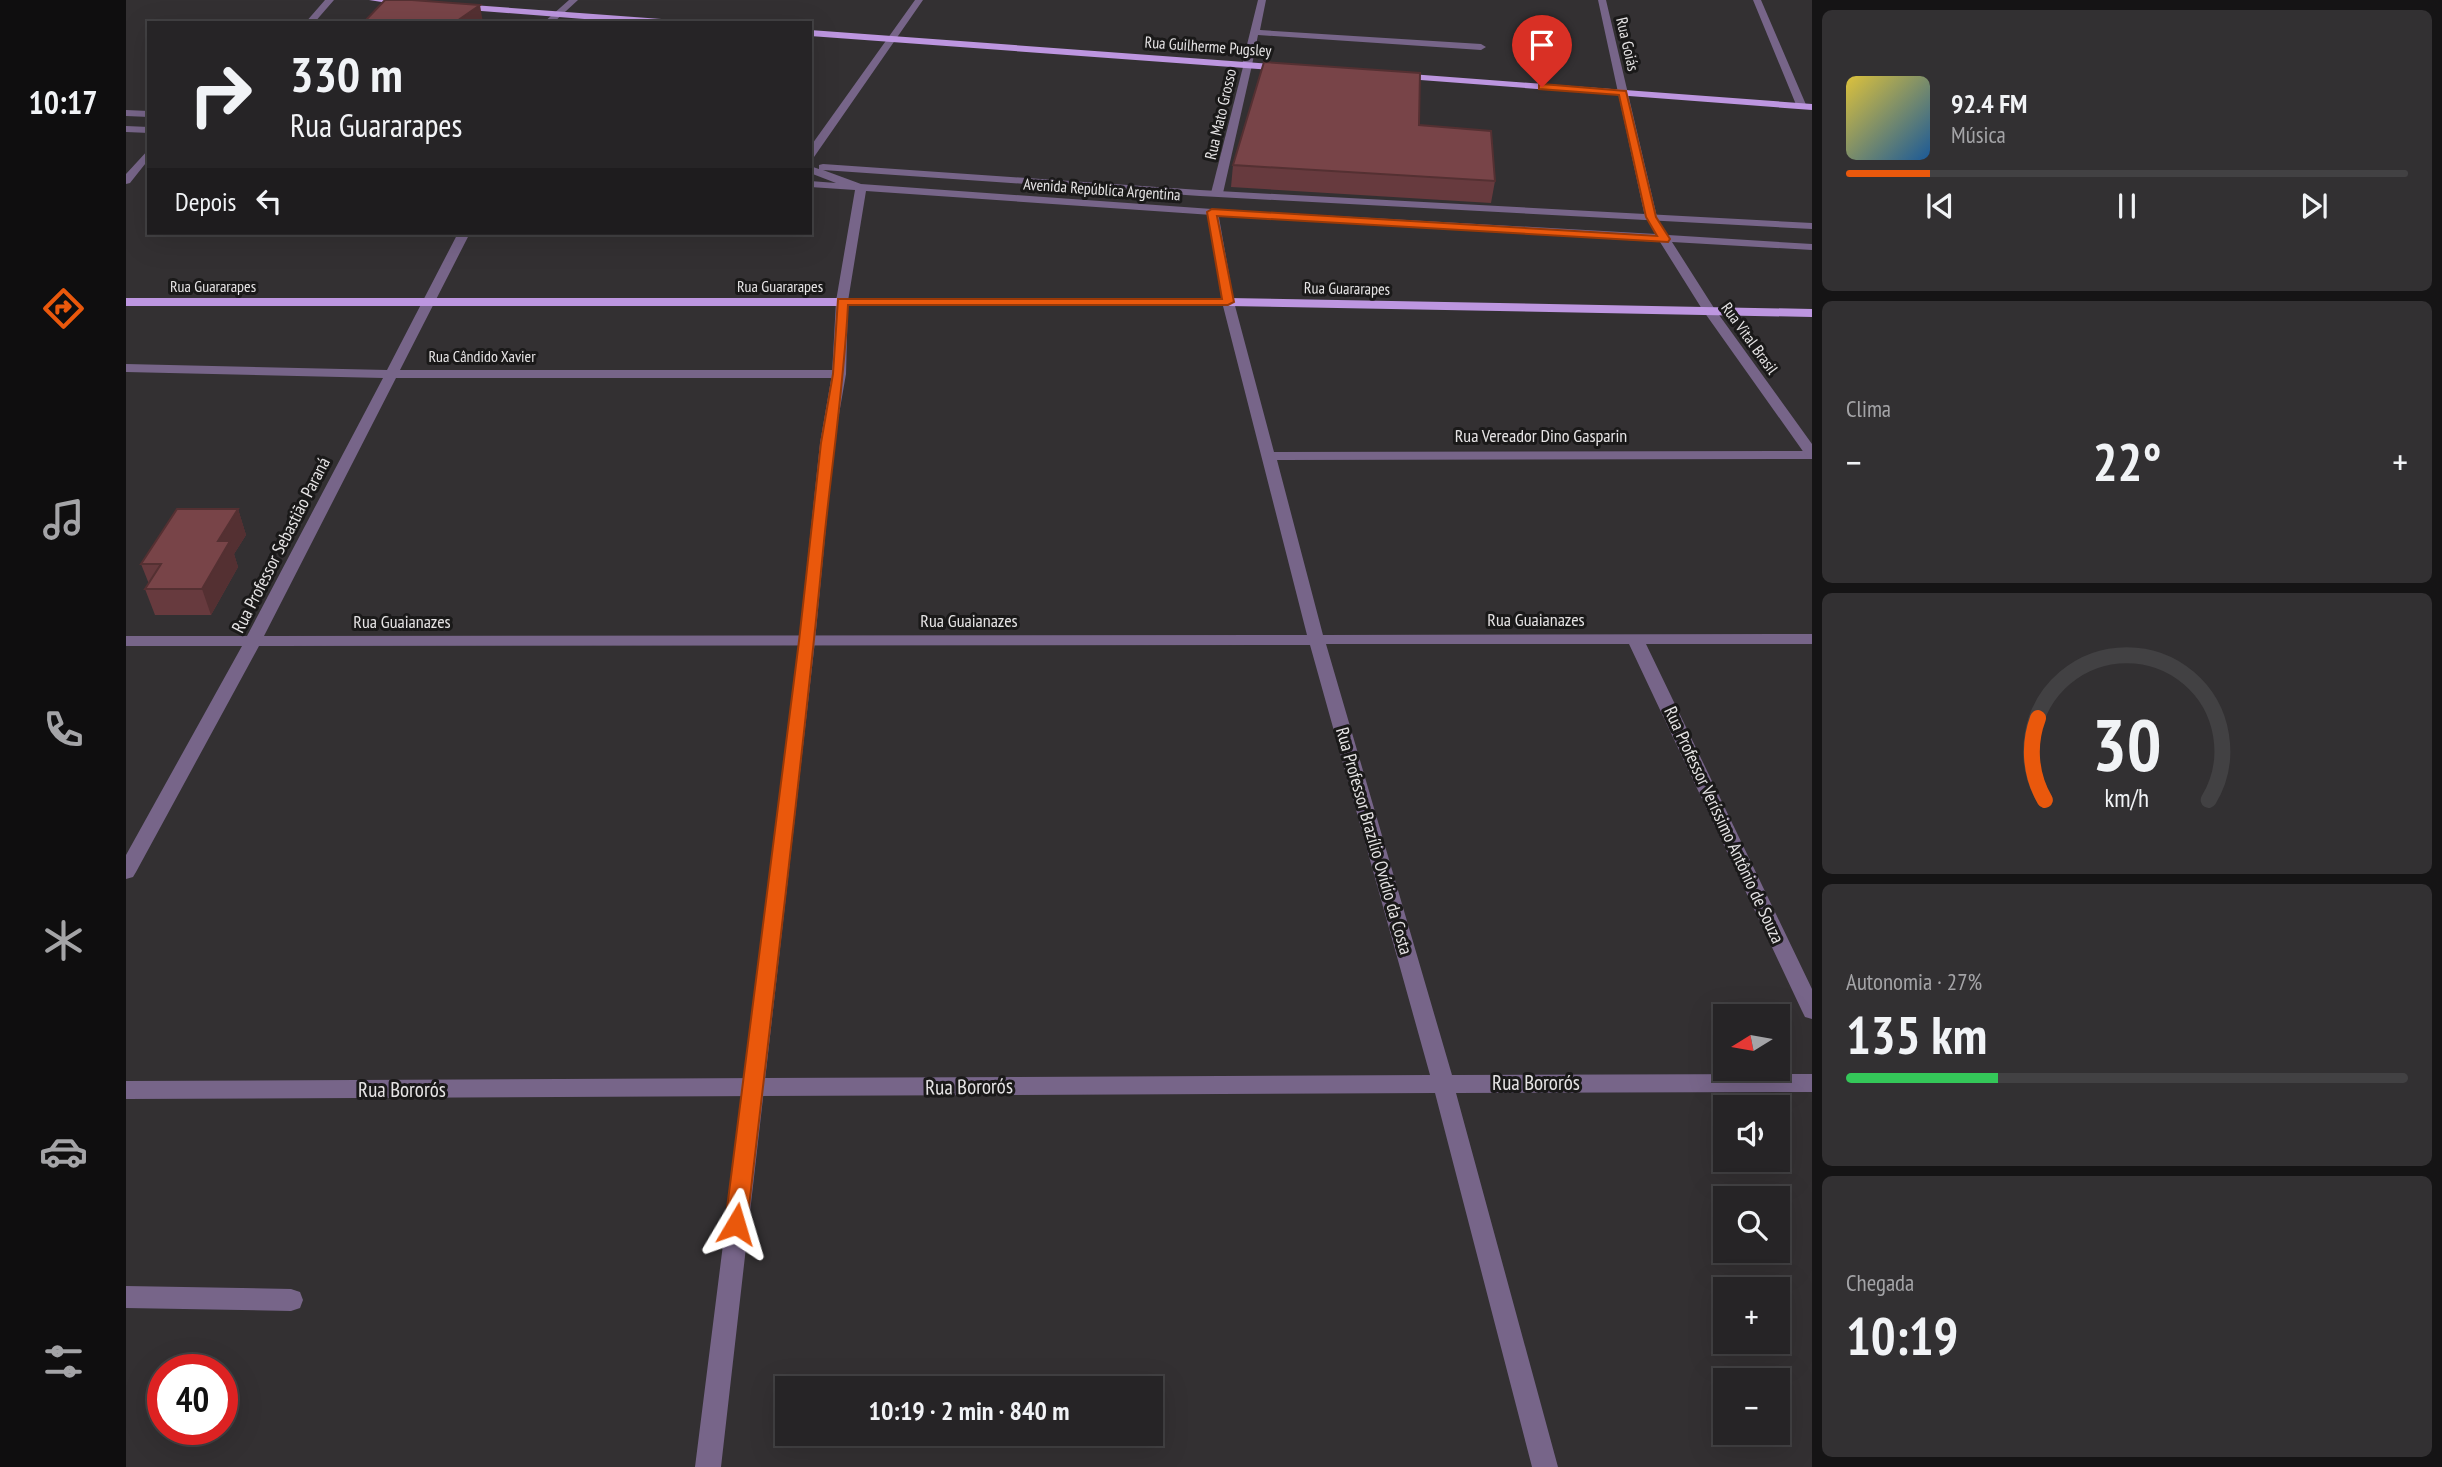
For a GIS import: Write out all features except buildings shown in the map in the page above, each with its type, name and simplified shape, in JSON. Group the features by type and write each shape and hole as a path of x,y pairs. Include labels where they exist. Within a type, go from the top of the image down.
{"main road":[{"path":"373,0 413,3"},
{"path":"453,6 649,21"},
{"name":"Rua Guilherme Pugsley","path":"812,33 1300,69"},
{"path":"1380,75 1807,107"},
{"name":"Rua Guararapes","path":"126,302 1228,302 1812,313"}],"street":[{"path":"311,21 330,0"},
{"path":"549,21 575,0"},
{"path":"812,152 919,0"},
{"name":"Rua Mato Grosso","path":"1217,193 1262,0"},
{"name":"Rua Goiás","path":"1602,0 1651,217 1665,239"},
{"path":"1757,0 1807,107"},
{"path":"1255,32 1481,47"},
{"path":"126,113 147,114"},
{"path":"126,129 147,130"},
{"path":"126,181 147,155"},
{"name":"Avenida República Argentina","path":"812,167 1812,226"},
{"path":"708,1467 751,1090 807,641 827,443 839,374 842,301 861,188 812,168"},
{"name":"Avenida República Argentina","path":"812,184 1212,212 1812,247"},
{"name":"Rua Professor Brazílio Ovídio da Costa","path":"1212,212 1228,302 1316,639 1443,1083 1545,1467"},
{"name":"Rua Professor Sebastião Paraná","path":"126,872 253,641 463,235"},
{"name":"Rua Vital Brasil","path":"1665,239 1708,309 1812,454"},
{"name":"Rua Cândido Xavier","path":"126,368 390,374 839,374"},
{"name":"Rua Vereador Dino Gasparin","path":"1270,456 1812,454"},
{"name":"Rua Professor Veríssimo Antônio de Souza","path":"1636,639 1812,1011"},
{"name":"Rua Guaianazes","path":"126,641 1812,639"},
{"name":"Rua Bororós","path":"126,1090 751,1090 1443,1083 1812,1083"},
{"path":"126,1297 291,1300"}],"route":[{"path":"736,1224 807,641 827,443 839,374 842,301 1228,302 1212,212 1665,239 1651,217 1623,93 1542,87"}]}
